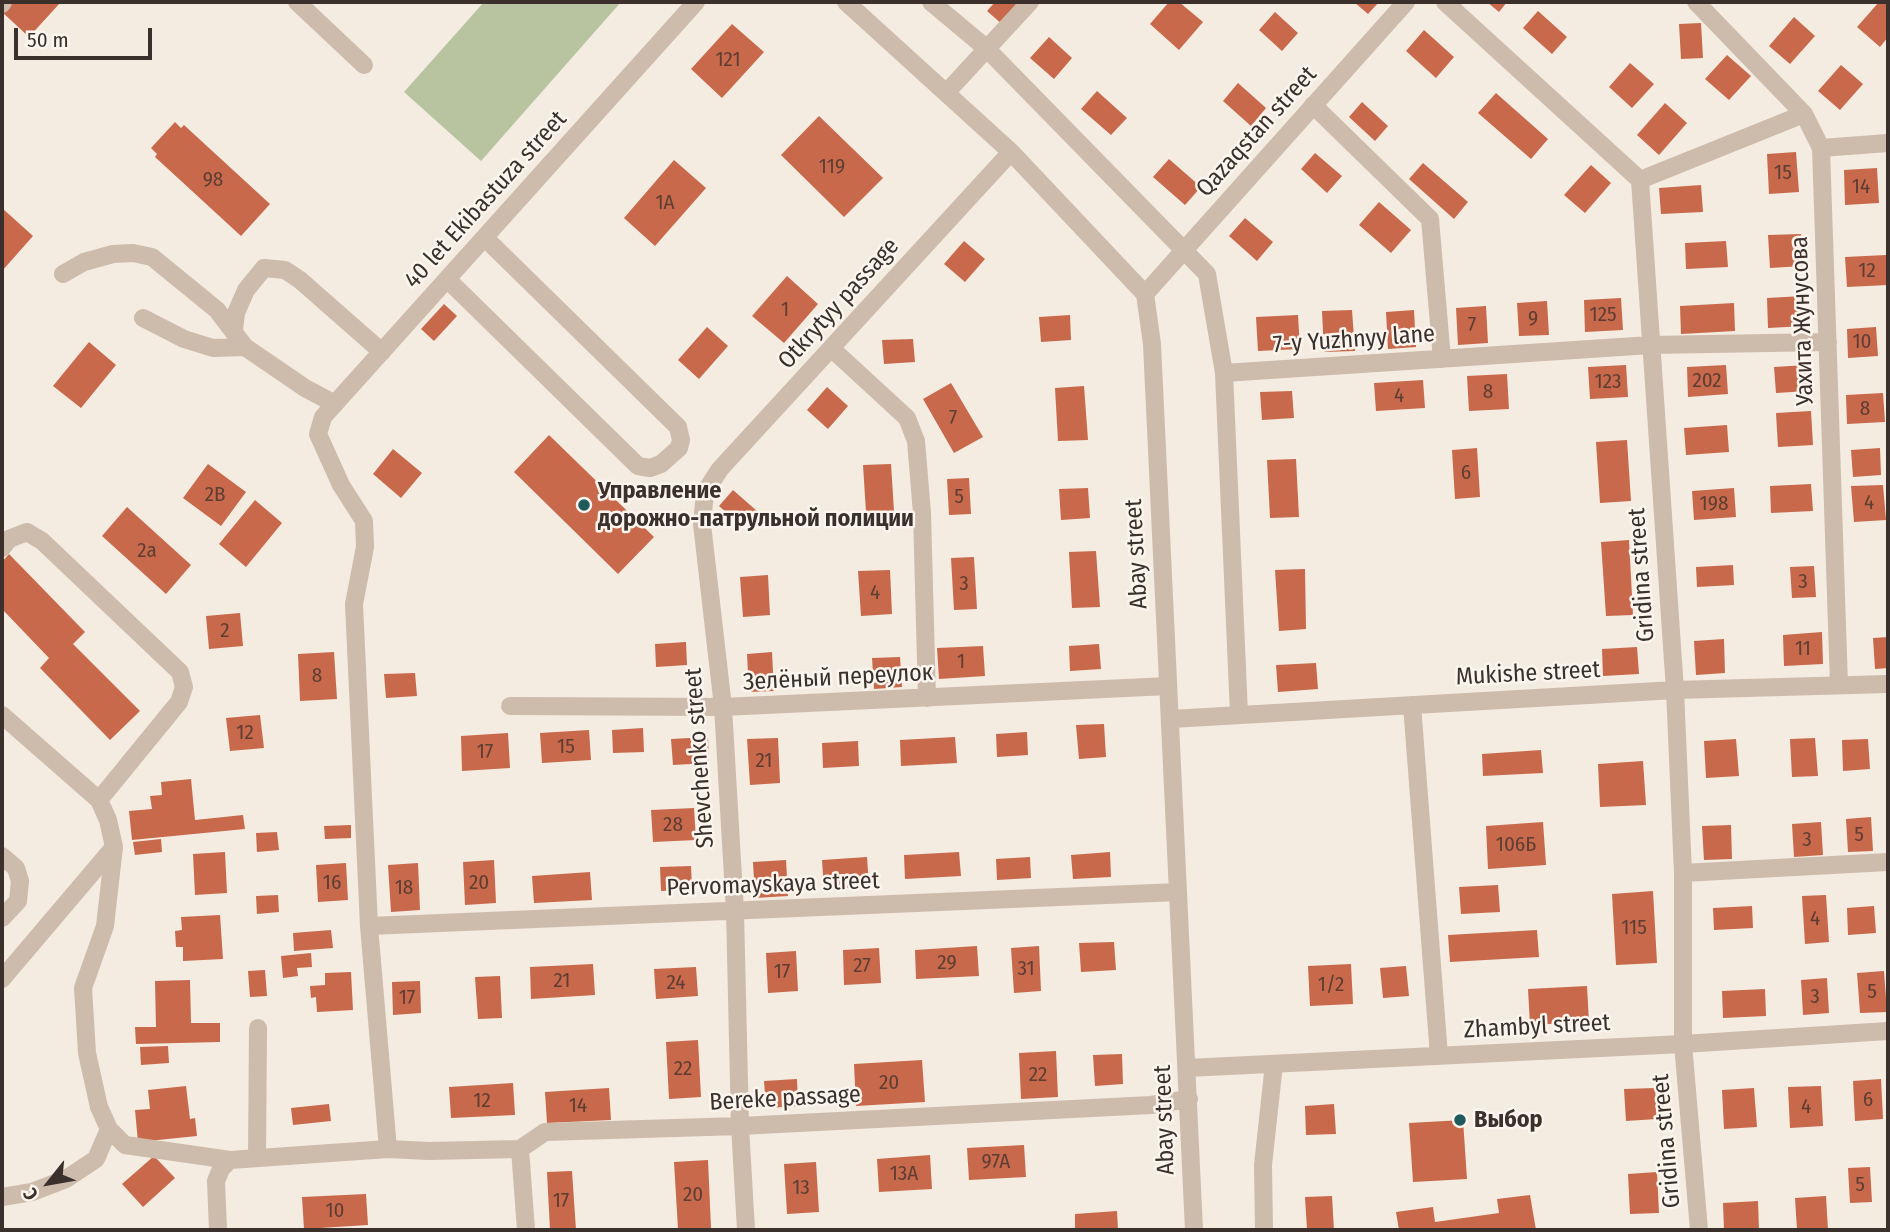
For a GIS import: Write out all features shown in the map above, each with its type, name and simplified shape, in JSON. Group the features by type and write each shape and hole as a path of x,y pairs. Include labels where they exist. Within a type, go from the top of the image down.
{"street":[{"path":"297,2 364,65"},
{"name":"40 let Ekibastuza street","path":"369,926 354,604 365,547 364,521 341,485 318,434 323,417 696,2"},
{"path":"846,2 1011,152 1145,294"},
{"path":"931,2 986,48 1208,274 1224,373 1238,715"},
{"path":"946,93 1030,2"},
{"name":"Qazaqstan street","path":"1145,294 1406,2"},
{"path":"1446,2 1640,180 1804,114"},
{"name":"Уахита Жунусова","path":"1696,2 1804,114 1821,148 1839,685"},
{"path":"1314,105 1430,219 1442,359"},
{"path":"1821,148 1888,143"},
{"name":"Otkrytyy passage","path":"705,492 720,470 1011,152"},
{"name":"Gridina street","path":"1640,180 1675,690 1683,873 1683,1044 1699,1230"},
{"path":"448,280 638,466 650,468 661,464 678,448 681,440 678,427 485,238"},
{"path":"63,274 83,262 113,254 133,253 152,257 217,310 245,346 305,388 335,404"},
{"path":"234,330 236,313 246,290 264,268 285,270 382,352"},
{"name":"Abay street","path":"1145,294 1152,344 1194,1230"},
{"path":"143,318 184,340 213,348 245,346"},
{"name":"7-y Yuzhnyy lane","path":"1224,373 1651,345 1828,342"},
{"path":"832,349 907,418 916,441 922,513 927,698"},
{"name":"Shevchenko street","path":"705,492 702,524 723,708 735,911 740,1126 746,1230"},
{"path":"2,548 9,539 27,532 42,541 180,672 184,687 179,702 99,800"},
{"name":"Mukishe street","path":"1171,719 1675,690 1888,684"},
{"name":"Зелёный переулок","path":"510,706 723,708 1168,686"},
{"path":"1412,705 1440,1056"},
{"path":"2,715 99,800 108,820 114,847 105,926 83,988 87,1053 99,1107 109,1129 96,1159 66,1179 32,1192 2,1197"},
{"path":"2,979 114,847"},
{"path":"2,856 16,869 20,881 18,901 2,918"},
{"path":"1683,873 1888,862"},
{"name":"Pervomayskaya street","path":"369,926 1178,892"},
{"path":"369,926 388,1149"},
{"path":"257,1158 258,1028"},
{"name":"Zhambyl street","path":"1187,1068 1683,1044 1888,1031"},
{"path":"1264,1230 1263,1165 1274,1064"},
{"name":"Bereke passage","path":"109,1129 125,1144 230,1160 388,1149 520,1149 545,1132 740,1126 1151,1105 1189,1100"},
{"path":"520,1149 526,1230"},
{"path":"218,1230 216,1181 221,1169 230,1160"}],"green space":[{"path":"484,2 621,2 481,161 404,92"}],"building":[{"path":"6,2 60,3 29,37 2,12"},
{"path":"995,2 1024,2 1003,25 987,11"},
{"path":"1169,2 1179,2 1203,22 1179,50 1150,24"},
{"path":"1354,2 1379,2 1368,14"},
{"path":"1487,2 1507,2 1499,12"},
{"path":"1879,2 1888,2 1888,37 1880,47 1857,27"},
{"path":"1538,11 1567,37 1552,54 1523,28"},
{"path":"1275,12 1298,33 1282,51 1259,30"},
{"path":"1794,17 1815,36 1790,64 1769,46"},
{"path":"1701,23 1703,58 1681,59 1679,24"},
{"path":"732,24 764,52 722,98 691,69"},
{"path":"1424,30 1454,57 1436,78 1406,51"},
{"path":"1049,37 1072,58 1054,79 1030,58"},
{"path":"1727,55 1751,76 1729,100 1705,79"},
{"path":"1630,63 1654,84 1632,108 1609,87"},
{"path":"1841,65 1863,84 1840,110 1818,91"},
{"path":"1238,83 1266,108 1251,126 1223,101"},
{"path":"1097,91 1127,118 1111,135 1081,109"},
{"path":"1496,93 1548,139 1531,159 1478,113"},
{"path":"1362,102 1388,126 1375,141 1349,117"},
{"path":"1665,103 1687,123 1659,155 1637,135"},
{"path":"819,116 883,178 844,217 781,155"},
{"path":"175,122 181,128 184,125 270,204 241,236 155,157 157,154 151,148"},
{"path":"1796,152 1799,192 1769,194 1767,154"},
{"path":"1315,153 1342,176 1327,193 1301,169"},
{"path":"1169,159 1201,187 1185,205 1153,177"},
{"path":"674,160 706,188 655,246 624,218"},
{"path":"1423,163 1468,202 1454,219 1409,179"},
{"path":"1591,165 1611,183 1585,213 1564,195"},
{"path":"1877,168 1879,203 1845,205 1844,170"},
{"path":"1701,185 1703,212 1661,214 1659,188"},
{"path":"1379,202 1411,230 1391,253 1359,225"},
{"path":"2,208 33,236 2,271"},
{"path":"1245,218 1273,242 1257,261 1229,236"},
{"path":"1801,234 1803,266 1770,268 1768,235"},
{"path":"964,241 985,259 965,282 944,264"},
{"path":"1726,241 1728,267 1686,269 1685,243"},
{"path":"1886,255 1888,285 1847,287 1845,257"},
{"path":"787,276 818,304 784,343 752,316"},
{"path":"1803,296 1805,326 1768,328 1767,298"},
{"path":"1621,298 1623,330 1585,332 1584,300"},
{"path":"1547,301 1549,335 1519,336 1517,303"},
{"path":"1734,303 1735,331 1681,334 1680,306"},
{"path":"444,304 457,316 434,341 421,329"},
{"path":"1486,306 1488,343 1458,345 1456,308"},
{"path":"1352,310 1355,351 1324,352 1322,311"},
{"path":"1414,310 1416,347 1388,349 1386,312"},
{"path":"1070,315 1071,340 1041,342 1039,317"},
{"path":"1298,315 1300,349 1258,351 1256,317"},
{"path":"707,327 728,346 699,379 678,360"},
{"path":"1876,327 1878,356 1848,358 1847,329"},
{"path":"913,339 915,362 884,364 882,340"},
{"path":"89,342 116,365 81,408 53,386"},
{"path":"1626,365 1628,397 1590,399 1588,367"},
{"path":"1726,365 1728,394 1688,397 1687,367"},
{"path":"1807,365 1808,391 1776,393 1774,367"},
{"path":"1507,374 1509,409 1469,411 1467,376"},
{"path":"1423,380 1425,408 1376,411 1374,383"},
{"path":"951,383 983,437 954,453 923,399"},
{"path":"1084,386 1088,440 1058,441 1055,388"},
{"path":"827,387 848,406 828,429 807,410"},
{"path":"1292,391 1294,418 1262,420 1260,392"},
{"path":"1883,393 1885,422 1847,424 1846,395"},
{"path":"1811,411 1813,445 1778,447 1776,413"},
{"path":"1727,425 1729,452 1686,455 1684,428"},
{"name":"Управление дорожно-патрульной полиции","path":"549,435 654,537 618,574 514,472"},
{"path":"1627,440 1631,501 1600,503 1596,442"},
{"path":"1477,448 1480,497 1455,499 1452,450"},
{"path":"1880,448 1881,475 1853,477 1851,450"},
{"path":"393,449 422,473 401,498 373,474"},
{"path":"1296,459 1299,517 1270,518 1267,460"},
{"path":"208,464 246,492 221,526 183,498"},
{"path":"891,464 894,511 866,512 863,465"},
{"path":"969,478 971,514 949,515 947,479"},
{"path":"1811,484 1813,511 1771,513 1770,486"},
{"path":"1883,485 1886,520 1854,522 1851,486"},
{"path":"1088,488 1090,518 1061,520 1059,489"},
{"path":"1734,488 1736,517 1694,520 1692,491"},
{"path":"733,490 757,511 743,527 719,506"},
{"path":"255,500 282,523 246,567 219,544"},
{"path":"127,507 191,565 166,594 102,536"},
{"path":"1629,540 1633,615 1606,616 1601,542"},
{"path":"1096,551 1100,607 1072,608 1069,552"},
{"path":"9,554 85,632 73,644 140,711 110,740 40,668 49,658 2,609 2,562"},
{"path":"974,557 977,609 954,610 951,558"},
{"path":"1733,565 1734,585 1697,587 1696,567"},
{"path":"1814,566 1816,597 1792,598 1790,567"},
{"path":"1305,569 1306,629 1279,631 1275,570"},
{"path":"890,570 892,614 861,616 858,571"},
{"path":"768,575 770,615 743,617 740,577"},
{"path":"240,613 243,646 209,649 206,616"},
{"path":"1822,632 1823,664 1784,666 1783,635"},
{"path":"1888,637 1888,668 1875,669 1873,638"},
{"path":"1724,639 1725,673 1696,675 1694,641"},
{"path":"686,642 687,665 656,667 655,644"},
{"path":"1099,644 1101,669 1070,671 1069,646"},
{"path":"983,646 985,676 939,679 937,648"},
{"path":"1637,647 1639,674 1603,676 1602,649"},
{"path":"334,652 337,699 300,701 298,654"},
{"path":"772,652 774,691 749,692 747,654"},
{"path":"900,657 902,687 874,689 872,658"},
{"path":"1316,663 1318,689 1278,692 1276,665"},
{"path":"415,673 417,696 386,698 384,674"},
{"path":"260,715 264,748 230,751 226,718"},
{"path":"1104,724 1106,757 1079,759 1076,725"},
{"path":"643,728 644,752 613,753 612,730"},
{"path":"589,730 591,760 542,763 540,733"},
{"path":"1027,732 1028,755 997,757 996,734"},
{"path":"508,733 510,768 462,771 461,736"},
{"path":"708,737 709,763 673,765 671,739"},
{"path":"955,737 957,763 901,766 900,740"},
{"path":"778,738 780,783 750,785 747,739"},
{"path":"1815,738 1818,776 1792,777 1790,739"},
{"path":"1736,739 1739,776 1706,778 1704,741"},
{"path":"1868,739 1870,769 1843,771 1842,740"},
{"path":"858,741 859,766 823,768 822,743"},
{"path":"1541,750 1543,773 1483,776 1482,754"},
{"path":"1643,761 1646,805 1600,807 1598,764"},
{"path":"191,779 195,820 243,815 245,829 132,840 129,811 152,809 150,796 162,795 161,782"},
{"path":"694,808 696,840 653,842 651,810"},
{"path":"1871,817 1873,851 1848,852 1846,819"},
{"path":"1543,822 1546,865 1488,869 1486,826"},
{"path":"1821,822 1823,855 1794,857 1792,824"},
{"path":"351,825 351,838 325,839 324,826"},
{"path":"1731,825 1732,859 1704,860 1702,826"},
{"path":"277,832 279,850 257,852 256,833"},
{"path":"161,839 162,852 135,855 133,842"},
{"path":"225,852 227,893 195,895 193,854"},
{"path":"959,852 961,876 905,879 904,855"},
{"path":"1110,852 1111,877 1073,879 1071,855"},
{"path":"867,857 869,886 824,889 822,860"},
{"path":"1030,857 1031,878 997,880 996,859"},
{"path":"494,860 496,903 465,905 463,862"},
{"path":"786,860 788,896 755,898 753,862"},
{"path":"346,863 348,900 318,902 316,865"},
{"path":"418,863 420,910 391,912 388,865"},
{"path":"691,866 692,889 661,891 660,867"},
{"path":"590,872 592,900 534,903 532,876"},
{"path":"1498,885 1500,912 1461,914 1459,887"},
{"path":"1653,891 1657,963 1616,965 1612,894"},
{"path":"278,895 279,912 257,914 256,896"},
{"path":"1826,895 1829,942 1805,944 1802,896"},
{"path":"1752,906 1753,928 1714,930 1713,908"},
{"path":"1874,906 1876,933 1848,935 1847,908"},
{"path":"220,915 223,959 183,961 183,947 176,947 175,931 182,930 181,917"},
{"path":"331,930 333,948 294,951 293,933"},
{"path":"1537,930 1539,957 1450,962 1448,935"},
{"path":"1114,942 1116,970 1081,972 1079,943"},
{"path":"977,946 979,976 916,979 915,950"},
{"path":"1039,946 1041,991 1014,993 1011,948"},
{"path":"879,948 881,983 844,985 843,950"},
{"path":"796,951 798,991 768,993 766,953"},
{"path":"311,953 312,967 297,968 298,976 283,978 281,956"},
{"path":"593,964 595,995 531,999 530,967"},
{"path":"1351,964 1353,1004 1310,1006 1308,966"},
{"path":"1406,966 1409,996 1383,998 1380,968"},
{"path":"696,967 698,996 656,999 654,969"},
{"path":"265,970 267,996 250,997 248,971"},
{"path":"1884,971 1887,1012 1860,1013 1857,973"},
{"path":"351,972 353,1010 317,1012 316,997 311,998 310,986 325,985 325,973"},
{"path":"500,976 502,1018 478,1019 475,977"},
{"path":"1827,978 1829,1013 1803,1015 1801,980"},
{"path":"190,980 191,1023 220,1023 220,1042 136,1044 135,1027 156,1027 155,981"},
{"path":"420,981 421,1013 393,1015 392,982"},
{"path":"1587,986 1589,1022 1530,1025 1528,989"},
{"path":"1765,989 1766,1016 1723,1018 1722,991"},
{"path":"698,1040 701,1097 669,1099 666,1042"},
{"path":"168,1046 169,1063 141,1065 140,1047"},
{"path":"1056,1051 1058,1097 1021,1099 1019,1053"},
{"path":"1122,1054 1123,1084 1095,1086 1093,1055"},
{"path":"922,1060 925,1102 856,1106 854,1064"},
{"path":"797,1079 798,1106 766,1108 764,1081"},
{"path":"1881,1079 1883,1119 1855,1121 1853,1081"},
{"path":"513,1083 515,1115 451,1118 449,1087"},
{"path":"186,1086 190,1119 195,1118 197,1136 138,1142 135,1110 150,1109 148,1090"},
{"path":"1821,1086 1823,1126 1790,1128 1788,1087"},
{"path":"609,1088 611,1120 547,1123 545,1092"},
{"path":"1655,1088 1657,1119 1626,1121 1624,1089"},
{"path":"1754,1088 1757,1127 1724,1129 1722,1090"},
{"path":"329,1104 331,1121 293,1125 291,1108"},
{"path":"1334,1104 1336,1134 1306,1135 1305,1106"},
{"path":"1463,1120 1467,1179 1413,1182 1409,1123"},
{"path":"1024,1145 1026,1177 969,1180 967,1148"},
{"path":"930,1155 932,1189 879,1192 877,1159"},
{"path":"154,1156 175,1178 143,1207 122,1184"},
{"path":"708,1160 711,1228 678,1229 674,1162"},
{"path":"816,1162 819,1212 787,1214 784,1164"},
{"path":"1870,1167 1872,1202 1850,1203 1848,1168"},
{"path":"572,1171 576,1230 550,1230 547,1172"},
{"path":"1657,1172 1659,1213 1630,1214 1628,1174"},
{"path":"366,1194 368,1225 304,1229 302,1197"},
{"path":"1530,1195 1536,1230 1399,1230 1396,1212 1433,1207 1435,1222 1499,1213 1497,1199"},
{"path":"1332,1196 1334,1230 1307,1230 1305,1197"},
{"path":"1826,1196 1828,1230 1797,1230 1795,1198"},
{"path":"1758,1201 1759,1230 1724,1230 1723,1203"},
{"path":"1117,1211 1118,1230 1075,1230 1075,1214"}],"place":[{"name":"Управление дорожно-патрульной полиции","path":"584,505"},
{"name":"Выбор","path":"1460,1120"}]}
